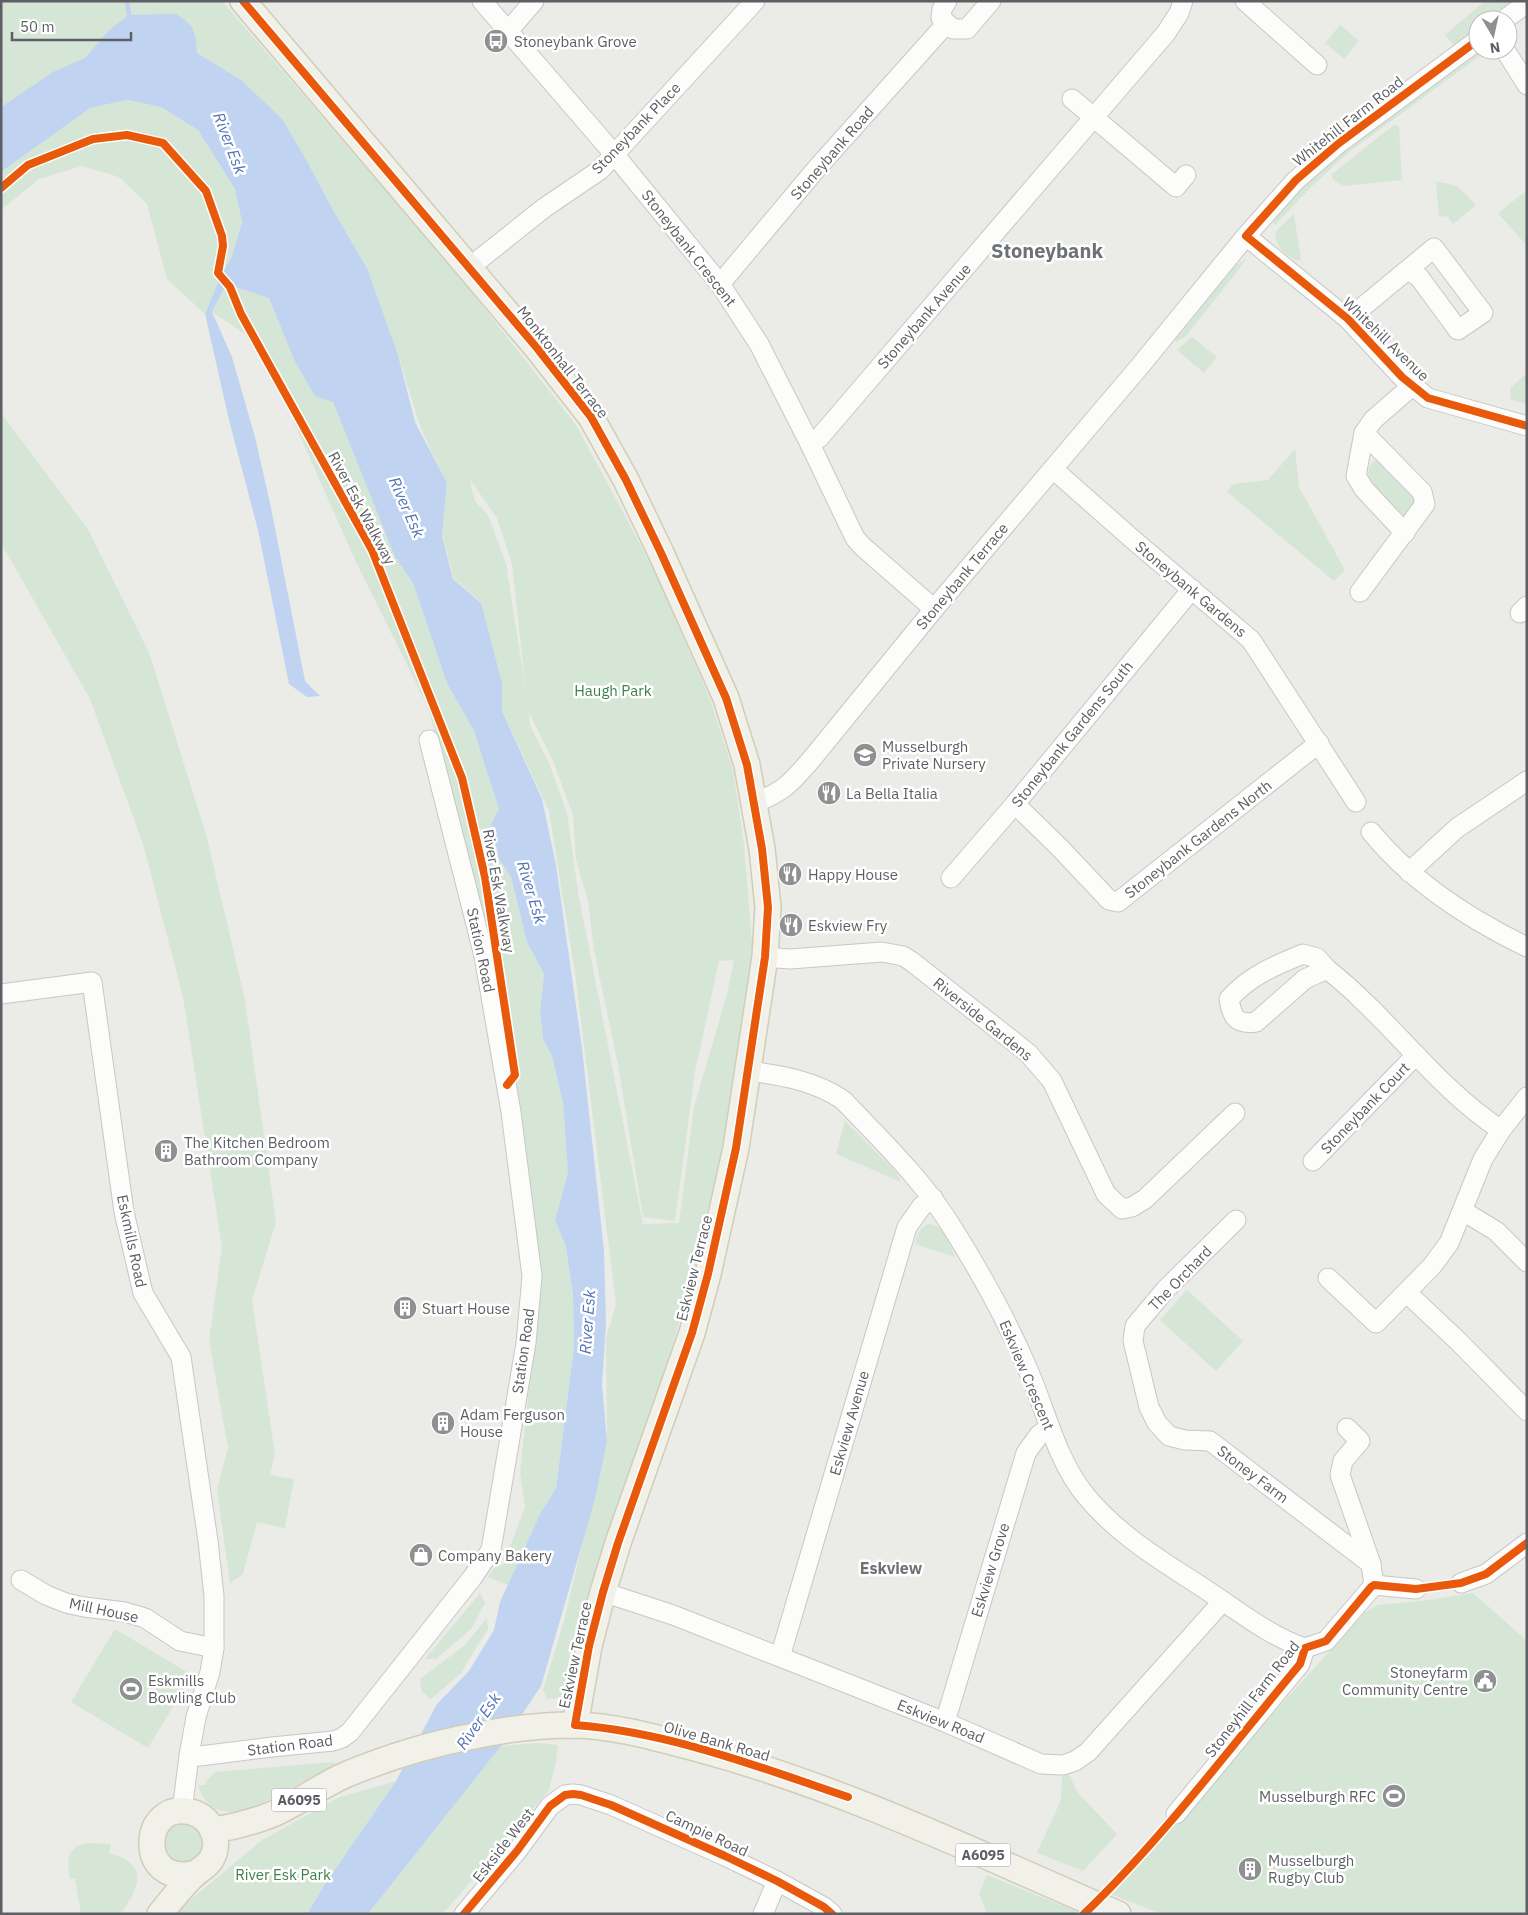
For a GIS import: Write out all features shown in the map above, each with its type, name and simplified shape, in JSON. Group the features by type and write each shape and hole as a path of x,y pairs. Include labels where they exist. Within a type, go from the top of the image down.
{"main road":[{"name":"Monktonhall Terrace","path":"243,1 537,348 591,417 626,480 657,544 726,698 748,765 754,803"},
{"name":"Eskview Terrace","path":"574,1725 589,1646 618,1543 692,1333 736,1148 749,1071 764,958 768,907 766,877 754,803"},
{"name":"Olive Bank Road","path":"213,1830 236,1827 274,1813 344,1776 383,1761 452,1740 523,1729 574,1725 615,1729 648,1735 747,1762 839,1794 1118,1914"},
{"path":"146,1914 157,1893 158,1864 152,1850 152,1835 156,1826 162,1818 171,1813 182,1811 192,1812 208,1822 216,1840 212,1860 205,1868 186,1876 166,1871 158,1864"},
{"path":"160,1914 196,1873"}],"street":[{"name":"Stoneybank Crescent","path":"482,1 614,154 720,284 759,344 855,538 934,609"},
{"path":"508,31 534,1"},
{"name":"Stoneybank Place","path":"480,259 544,208 600,170 755,1"},
{"path":"947,1 942,9 941,18 953,29 967,29 992,1"},
{"name":"Stoneybank Avenue","path":"810,444 819,438 1166,33 1179,13 1183,1"},
{"path":"1245,1 1317,65"},
{"name":"Stoneybank Road","path":"720,284 817,168 946,24"},
{"name":"Whitehill Farm Road","path":"1162,339 1246,236 1296,180 1339,142 1468,47"},
{"path":"1511,60 1527,85"},
{"path":"1072,99 1176,187 1186,176"},
{"name":"Whitehill Avenue","path":"1246,236 1348,319 1412,386 1428,398 1527,426"},
{"name":"Whitehill Avenue","path":"1348,319 1408,270"},
{"name":"Stoneybank Terrace","path":"754,803 774,796 789,786 934,609 1162,339"},
{"name":"Whitehill Avenue","path":"1405,533 1364,489 1356,476 1364,433 1373,420 1412,386"},
{"path":"1360,592 1426,504 1422,492 1364,433"},
{"name":"Stoneybank Gardens","path":"1053,469 1251,640 1356,802"},
{"name":"Stoneybank Gardens South","path":"950,878 1015,804 1192,589"},
{"name":"Station Road","path":"189,1756 333,1741 342,1738 350,1732 394,1677 472,1578 491,1550 526,1343 532,1276 511,1112 484,956 428,740"},
{"name":"Stoneybank Gardens North","path":"1015,804 1109,900 1118,902 1319,743"},
{"path":"1409,872 1457,828 1527,781"},
{"path":"1371,832 1409,872 1442,897 1527,947"},
{"name":"Riverside Gardens","path":"764,958 790,959 882,952 903,956 911,961 1028,1053 1052,1081 1106,1194 1122,1208 1132,1207 1146,1199 1235,1113"},
{"name":"Stoneybank Court","path":"1327,969 1305,979 1256,1022 1249,1023 1238,1020 1232,1013 1230,999 1241,986 1272,967 1304,954 1317,958 1359,997 1443,1083 1501,1130"},
{"name":"Eskmills Road","path":"1,994 92,982 124,1212 143,1293 181,1356 209,1550 215,1614 214,1648 210,1672 196,1717 189,1756"},
{"name":"Stoneybank Court","path":"1313,1161 1416,1055"},
{"name":"Eskview Crescent","path":"749,1071 805,1082 830,1092 842,1100 913,1174 933,1198 955,1232 1007,1324 1030,1373 1050,1428 1067,1466 1084,1494 1106,1518 1131,1540 1223,1601 1286,1642 1305,1648"},
{"path":"1328,1278 1376,1323 1432,1266 1449,1243 1483,1159 1501,1130 1527,1097"},
{"name":"Eskview Avenue","path":"780,1657 907,1227 922,1206 933,1198"},
{"path":"1463,1212 1496,1231 1527,1262"},
{"name":"The Orchard","path":"1133,1341 1136,1326 1166,1288 1236,1220"},
{"path":"1407,1293 1458,1341 1527,1411"},
{"name":"Stoney Farm","path":"1133,1341 1149,1407 1158,1423 1169,1436 1185,1440 1210,1441 1371,1564"},
{"name":"Eskview Grove","path":"945,1722 1026,1453 1039,1435 1050,1428"},
{"path":"1347,1428 1360,1441 1343,1461 1340,1475 1371,1564 1374,1585 1416,1590"},
{"path":"1461,1583 1486,1574 1527,1544"},
{"name":"Mill House","path":"21,1580 46,1595 66,1603 125,1612 145,1618 180,1641 214,1648"},
{"name":"Stoneyhill Farm Road","path":"1176,1814 1300,1664 1305,1648 1326,1641 1374,1585"},
{"name":"Eskview Road","path":"604,1592 673,1615 780,1657 945,1722 1041,1764 1063,1765 1075,1761 1088,1752 1223,1601"},
{"path":"182,1811 189,1756"},
{"name":"Campie Road","path":"565,1795 581,1795 611,1805 776,1881 824,1907 832,1914"},
{"name":"Eskside West","path":"464,1914 518,1851 550,1806 565,1795"},
{"path":"764,1914 776,1881"}],"green space":[{"name":"Haugh Park","path":"1,1 222,1 456,272 576,425 653,568 710,699 733,770 744,845 753,956 731,1111 708,1223 641,1455 589,1590 566,1697 547,1699 543,1690 564,1621 607,1441 606,1338 616,1305 575,973 549,811 499,704 481,602 454,579 442,534 447,485 420,426 398,355 367,268 307,161 217,80 1,123","holes":["469,478 497,518 512,564 526,692 506,564 488,515 475,501","529,713 553,761 573,815 576,859 588,901 594,950 618,1065 643,1217 675,1221 695,1072 719,961 734,960 727,994 694,1107 679,1223 643,1224 578,892 567,813 549,763 530,725"]},
{"path":"1485,1 1514,1 1502,10 1474,10"},
{"path":"1468,15 1468,35 1454,45 1445,35"},
{"path":"1340,25 1359,41 1344,59 1325,43"},
{"path":"1468,57 1468,60 1474,60 1349,152 1311,187 1275,225 1273,223 1275,218 1307,183 1345,149"},
{"path":"127,100 161,107 198,130 235,189 242,222 232,256 219,280 205,314 167,279 147,204 119,177 82,166 39,179 1,210 1,172 90,108"},
{"path":"1394,125 1399,126 1402,180 1343,186 1332,179 1332,174"},
{"path":"1436,182 1450,184 1459,188 1476,205 1453,224 1447,216 1439,217"},
{"path":"1527,190 1527,246 1498,213"},
{"path":"1294,214 1301,260 1298,261 1281,250 1276,242 1276,231"},
{"path":"1247,259 1186,336 1176,342 1175,340 1234,266"},
{"path":"228,280 232,286 269,298 295,362 315,395 333,402 395,557 413,583 447,683 474,731 499,809 491,824 499,859 511,877 527,942 544,974 540,1011 543,1039 552,1056 563,1103 568,1172 555,1220 566,1247 573,1295 574,1347 556,1488 540,1514 508,1585 488,1577 494,1568 503,1565 525,1507 520,1472 541,1279 509,1067 455,802 427,705 356,562 280,391 245,334 212,312"},
{"path":"1192,337 1217,357 1204,373 1177,350"},
{"path":"1527,373 1527,404 1511,400 1510,388"},
{"path":"1,413 89,531 150,655 207,838 245,1000 276,1222 252,1300 275,1455 270,1475 294,1479 285,1528 257,1522 243,1574 230,1583 217,1489 228,1448 209,1340 222,1247 183,997 143,844 90,699 1,543"},
{"path":"1295,449 1299,487 1345,570 1334,581 1227,492 1233,484 1268,480"},
{"path":"1376,460 1418,498 1408,519 1370,484 1368,470"},
{"path":"845,1121 896,1172 901,1182 836,1154"},
{"path":"928,1224 939,1227 946,1236 955,1257 915,1244 919,1232"},
{"path":"1187,1290 1243,1341 1216,1371 1160,1320"},
{"path":"480,1593 485,1603 471,1629 436,1659 425,1659"},
{"path":"1473,1593 1527,1641 1527,1914 1162,1914 1110,1894 1364,1613 1378,1605"},
{"path":"487,1618 488,1629 460,1674 431,1699 422,1692 420,1679 465,1645"},
{"name":"Eskmills Bowling Club","path":"115,1629 192,1675 148,1748 71,1702"},
{"path":"537,1743 558,1745 556,1763 549,1790 448,1908 441,1914 368,1914 501,1746"},
{"path":"334,1762 336,1768 304,1781 245,1810 230,1812 217,1809 206,1801 198,1785 205,1785 215,1772"},
{"path":"1069,1775 1078,1793 1117,1834 1083,1871 1037,1853 1061,1800 1062,1776"},
{"name":"River Esk Park","path":"396,1781 325,1884 307,1914 176,1914 262,1840 340,1797"},
{"path":"169,1822 198,1823 206,1850 190,1865 169,1861 161,1834"},
{"path":"88,1843 111,1844 109,1853 122,1858 136,1870 138,1878 136,1886 121,1914 81,1914 75,1879 70,1879 68,1861 72,1851"},
{"path":"987,1875 1076,1911 1073,1914 987,1914 979,1893"}],"water":[{"name":"River Esk","path":"176,14 191,26 195,34 197,53 241,80 282,119 307,161 367,268 398,355 415,422 447,483 442,536 453,579 481,603 502,683 502,711 542,799 556,865 582,1048 604,1251 606,1325 602,1384 607,1442 594,1503 541,1686 501,1746 368,1914 307,1914 325,1884 396,1781 437,1704 469,1671 494,1630 500,1602 540,1514 556,1488 574,1347 573,1295 566,1247 555,1220 568,1172 563,1103 552,1056 543,1039 540,1011 544,974 527,942 511,877 499,859 491,824 499,809 474,731 447,683 413,583 395,557 333,402 315,396 295,362 269,298 232,286 228,281 212,312 232,357 255,437 305,681 320,696 307,697 289,684 258,530 229,420 205,314 219,280 232,256 242,222 235,189 198,130 161,107 127,100 90,108 1,172 1,107 53,72 85,58 108,31 129,15"}],"waterway":[{"path":"127,1 129,15"}],"cycle path":[{"path":"243,1 537,348 591,417 626,480 661,553 726,698 747,765 762,849 768,907 765,957 736,1148 708,1274 692,1333 618,1543 603,1592 589,1646 575,1725 645,1735 679,1743 713,1752 848,1797"},
{"path":"1468,47 1339,143 1296,180 1246,236 1348,319 1402,377 1428,398 1527,426"},
{"name":"River Esk Walkway","path":"1,188 28,165 93,139 127,135 163,143 206,191 222,236 223,246 218,273 230,287 241,314 372,550 462,778 485,877 515,1075 507,1085"},
{"path":"1084,1914 1169,1824 1300,1664 1305,1648 1326,1641 1371,1587 1374,1585 1416,1589 1461,1583 1486,1574 1527,1543"},
{"path":"464,1914 517,1851 550,1806 565,1795 573,1794 611,1805 725,1856 777,1881 824,1907 832,1914"}],"place":[{"name":"Stoneybank Grove","path":"496,41"},
{"name":"Musselburgh Private Nursery","path":"865,755"},
{"name":"La Bella Italia","path":"829,793"},
{"name":"Happy House","path":"790,874"},
{"name":"Eskview Fry","path":"791,925"},
{"name":"The Kitchen Bedroom Bathroom Company","path":"166,1151"},
{"name":"Stuart House","path":"405,1308"},
{"name":"Adam Ferguson House","path":"443,1423"},
{"name":"Company Bakery","path":"421,1555"},
{"name":"Stoneyfarm Community Centre","path":"1485,1681"},
{"name":"Eskmills Bowling Club","path":"131,1689"},
{"name":"Musselburgh RFC","path":"1394,1796"},
{"name":"Musselburgh Rugby Club","path":"1250,1869"}],"district":[{"name":"Stoneybank","path":"1047,250"},
{"name":"Eskview","path":"891,1568"}]}
